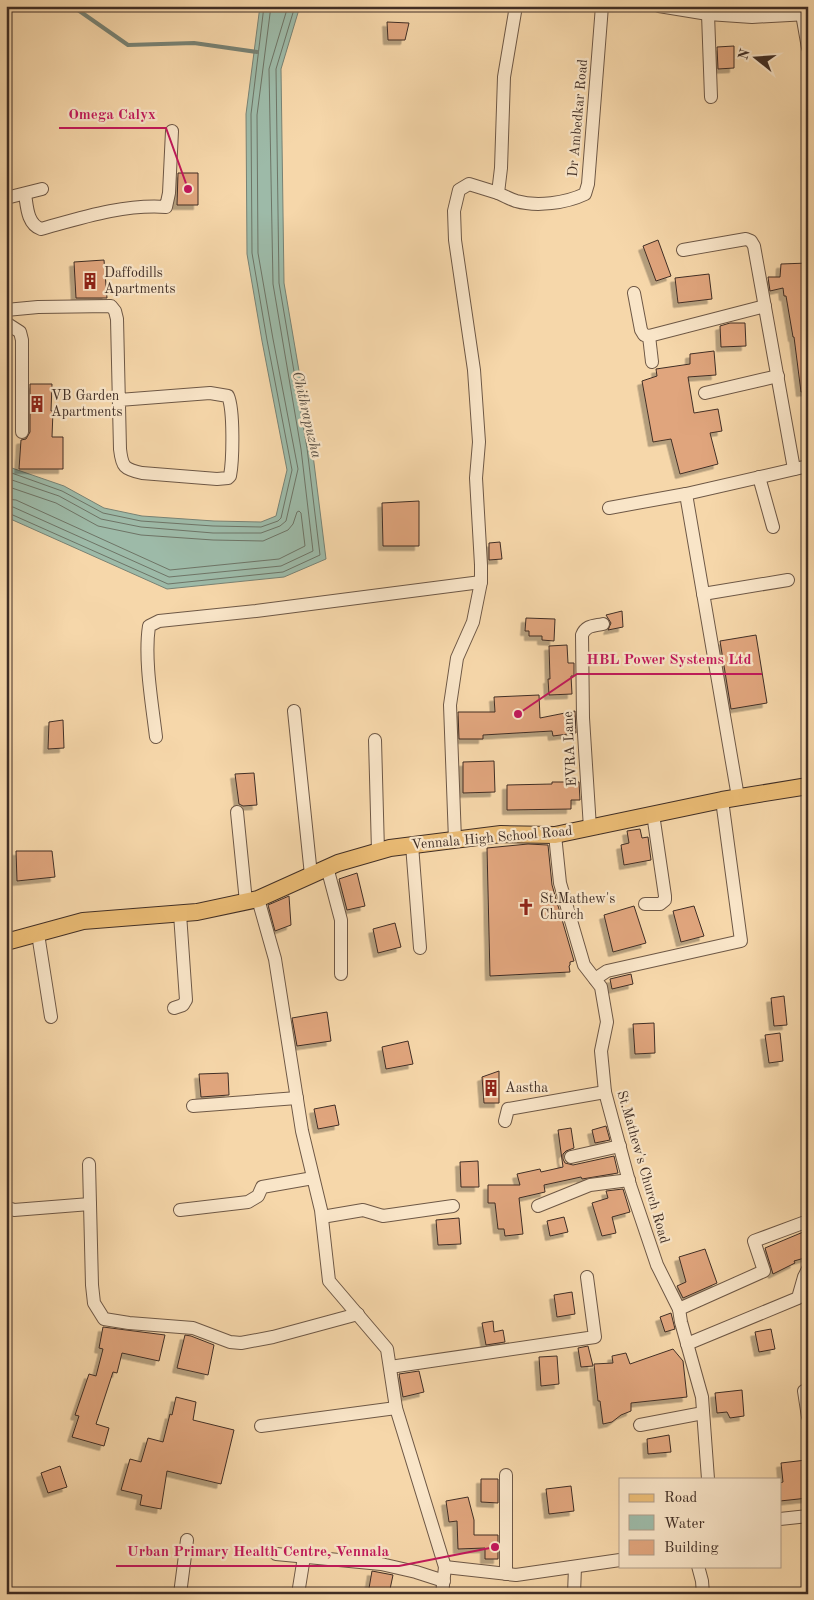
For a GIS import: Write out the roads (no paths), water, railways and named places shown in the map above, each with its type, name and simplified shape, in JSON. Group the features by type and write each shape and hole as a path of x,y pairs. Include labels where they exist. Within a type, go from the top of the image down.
{"main road":[{"name":"Vennala High School Road","path":"6,942 83,921 197,912 252,900 338,862 390,848 501,834 555,835 730,799 808,786"}],"street":[{"path":"455,840 450,706 457,658 473,622 481,582 476,478 479,442 474,370 455,240 454,210 459,190 469,184 498,193 501,168 504,77 516,6"},
{"name":"Dr Ambedkar Road","path":"498,193 516,201 539,204 576,198 585,194 592,156 602,6"},
{"path":"659,6 708,14 752,17 805,14 808,48"},
{"path":"708,14 711,97"},
{"path":"25,194 31,222 41,229 97,213 146,207 166,207 169,193 172,132"},
{"path":"6,198 42,189"},
{"path":"683,250 746,239 751,241 754,246 794,469"},
{"path":"634,292 641,330 644,335 649,336 765,306"},
{"path":"6,310 104,305 114,308 117,319 119,400 122,462 128,469 142,473 217,479 230,476 232,414 228,396 210,393 119,400"},
{"path":"6,323 20,332 22,340 22,432"},
{"path":"649,336 652,362"},
{"path":"705,393 778,376"},
{"path":"609,508 686,494 808,466"},
{"path":"759,477 773,527"},
{"path":"595,979 607,971 741,941 730,799 703,594 686,494"},
{"path":"703,594 788,580"},
{"path":"156,736 150,684 148,635 149,626 159,621 256,611 481,582"},
{"name":"EVRA Lane","path":"590,828 583,718 582,635 588,627 604,624"},
{"path":"294,711 311,875"},
{"path":"375,740 378,851"},
{"path":"237,812 252,900 275,960 297,1098 322,1217 329,1281 387,1349 396,1408 444,1567 442,1594"},
{"path":"645,904 660,904 665,900 653,814"},
{"name":"St.Mathew's Church Road","path":"555,835 560,883 584,965 601,986 607,1022 601,1051 605,1092 629,1180 657,1265 679,1309 702,1397 708,1478"},
{"path":"412,845 420,948"},
{"path":"327,867 341,920 341,974"},
{"path":"174,1008 183,1005 186,1000 180,914"},
{"path":"38,934 51,1017"},
{"path":"505,1121 508,1110 605,1092"},
{"path":"193,1106 297,1098"},
{"path":"572,1157 620,1146"},
{"path":"89,1164 93,1294 94,1303 104,1319 193,1328 230,1342 241,1343 273,1337 358,1314"},
{"path":"180,1210 248,1202 258,1196 262,1187 314,1178"},
{"path":"538,1206 590,1186 629,1180"},
{"path":"6,1208 14,1210 90,1204"},
{"path":"322,1217 363,1210 383,1216 453,1206"},
{"path":"679,1309 764,1271 754,1241 808,1221"},
{"path":"687,1344 798,1298 808,1270"},
{"path":"390,1367 595,1337 587,1277"},
{"path":"804,1392 808,1417"},
{"path":"261,1426 396,1408"},
{"path":"640,1425 703,1413"},
{"path":"506,1475 506,1574"},
{"path":"782,1519 808,1516"},
{"path":"180,1594 187,1540"},
{"path":"276,1554 392,1566 444,1581"},
{"path":"298,1594 304,1557"},
{"path":"444,1567 516,1575 619,1560"},
{"path":"574,1594 575,1567"},
{"path":"699,1568 702,1580 702,1594"}],"water":[{"name":"Chithrapuzha","path":"260,6 300,6 281,69 284,283 312,447 326,559 284,577 167,589 6,517 6,466 64,486 104,508 142,516 261,522 276,516 287,470 247,254 246,114"}],"waterway":[{"path":"76,6 78,10 128,45 194,43 257,52"}],"place":[{"name":"Omega Calyx","path":"188,189"},
{"name":"Daffodills Apartments","path":"90,281"},
{"name":"VB Garden Apartments","path":"37,404"},
{"name":"HBL Power Systems Ltd","path":"518,714"},
{"name":"St.Mathew's Church","path":"526,907"},
{"name":"Aastha","path":"491,1088"},
{"name":"Urban Primary Health Centre, Vennala","path":"495,1547"}]}
